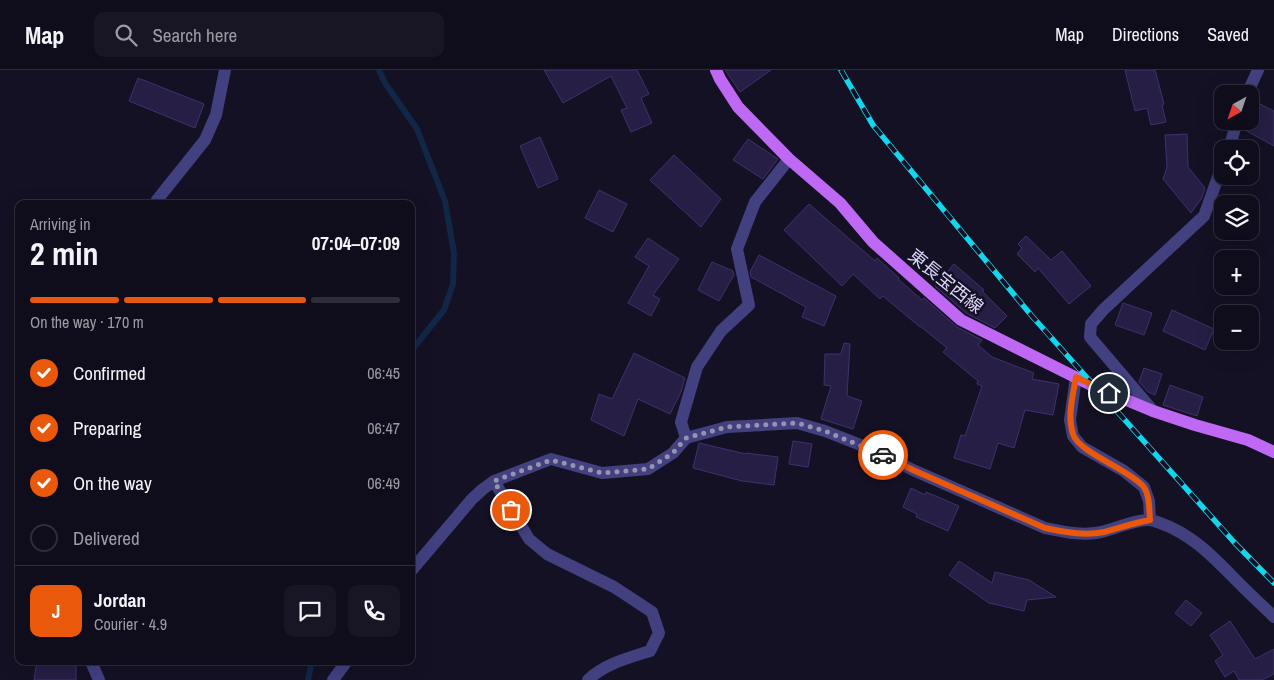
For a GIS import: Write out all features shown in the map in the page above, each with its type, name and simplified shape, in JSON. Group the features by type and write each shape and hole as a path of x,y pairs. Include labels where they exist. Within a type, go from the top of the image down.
{"main road":[{"name":"東長宝西線","path":"716,70 738,107 789,159 840,203 873,242 961,320 1095,387 1153,411 1248,440 1274,452"}],"street":[{"path":"157,200 205,140 216,114 225,70"},
{"path":"1251,85 1258,70"},
{"path":"686,438 681,422 697,368 721,331 749,305 737,249 755,202 789,159"},
{"path":"1153,411 1090,337 1091,324 1103,310 1204,216 1215,185"},
{"path":"1076,377 1070,420 1073,436 1082,446 1144,487 1149,502 1150,520"},
{"path":"415,565 472,499 494,481 551,460 602,473 648,469 673,453 686,438 727,427 797,423 825,431 876,451 913,470 1045,528 1085,534 1103,532 1150,520 1170,526 1194,540 1215,558 1274,616"},
{"path":"494,481 529,539 541,549 614,587 652,612 659,633 650,651 616,662 588,680"},
{"path":"92,665 99,680"},
{"path":"333,680 344,665"}],"building":[{"path":"544,70 637,70 649,94 641,98 652,123 631,132 621,110 627,108 611,76 563,103"},
{"path":"725,70 771,70 740,92"},
{"path":"1125,70 1155,70 1164,104 1162,105 1166,122 1151,125 1147,108 1135,111"},
{"path":"138,78 204,104 195,128 129,101"},
{"path":"1259,104 1274,111 1274,146 1245,130 1259,130"},
{"path":"1187,134 1188,167 1205,188 1202,198 1191,213 1163,179 1167,167 1165,135"},
{"path":"540,137 558,179 538,188 520,146"},
{"path":"748,139 778,159 763,179 733,160"},
{"path":"674,155 721,199 701,227 650,180"},
{"path":"599,190 627,204 613,232 585,218"},
{"path":"809,204 875,261 877,258 922,300 924,298 957,327 982,340 978,345 992,357 1034,373 1032,379 1059,384 1053,415 1025,410 1014,448 998,443 990,469 954,458 961,435 965,436 982,386 977,384 978,381 943,352 947,348 883,296 880,299 853,274 842,286 784,230"},
{"path":"1026,236 1051,260 1062,251 1091,286 1069,304 1038,268 1035,272 1017,254 1022,248 1018,244"},
{"path":"648,238 679,259 653,295 660,299 651,316 628,303 649,266 635,257"},
{"path":"759,255 836,296 824,326 802,317 806,307 751,277 750,272"},
{"path":"712,262 733,271 734,275 719,301 698,290"},
{"path":"954,264 984,290 982,291 1007,316 995,328 966,313 935,286"},
{"path":"1123,303 1152,313 1144,335 1115,325"},
{"path":"1172,310 1214,329 1205,350 1163,331"},
{"path":"844,343 850,344 847,396 862,401 853,429 821,419 831,386 824,385 825,354 841,354"},
{"path":"634,353 685,378 681,392 670,414 638,399 624,436 591,420 599,394 612,399"},
{"path":"1144,368 1162,374 1155,395 1148,392 1139,382"},
{"path":"1170,385 1203,397 1197,416 1163,405"},
{"path":"793,441 812,444 808,467 789,464"},
{"path":"699,443 746,454 778,457 774,485 742,481 693,468"},
{"path":"911,488 925,495 926,492 959,506 948,531 916,517 917,514 903,507"},
{"path":"959,561 992,583 995,572 1029,580 1056,597 1027,600 1024,611 989,603 949,575"},
{"path":"1186,600 1202,613 1191,626 1175,613"},
{"path":"1230,621 1255,659 1274,649 1274,674 1262,680 1239,680 1234,671 1225,677 1215,661 1223,655 1210,635"},
{"path":"36,665 76,665 76,680 34,680"}],"waterway":[{"path":"379,70 385,83 417,129 445,201 454,253 453,284 444,310 415,346"},
{"path":"308,680 311,665"}],"railway":[{"path":"841,70 873,125 1031,315 1233,541 1274,583"}],"way so far":[{"path":"511,510 494,481 551,460 602,473 648,469 673,453 686,438 727,427 797,423 825,431 883,455"}],"route":[{"path":"883,455 1045,528 1085,534 1103,532 1150,520 1149,502 1144,487 1082,446 1073,436 1070,420 1076,377 1109,393"}]}
